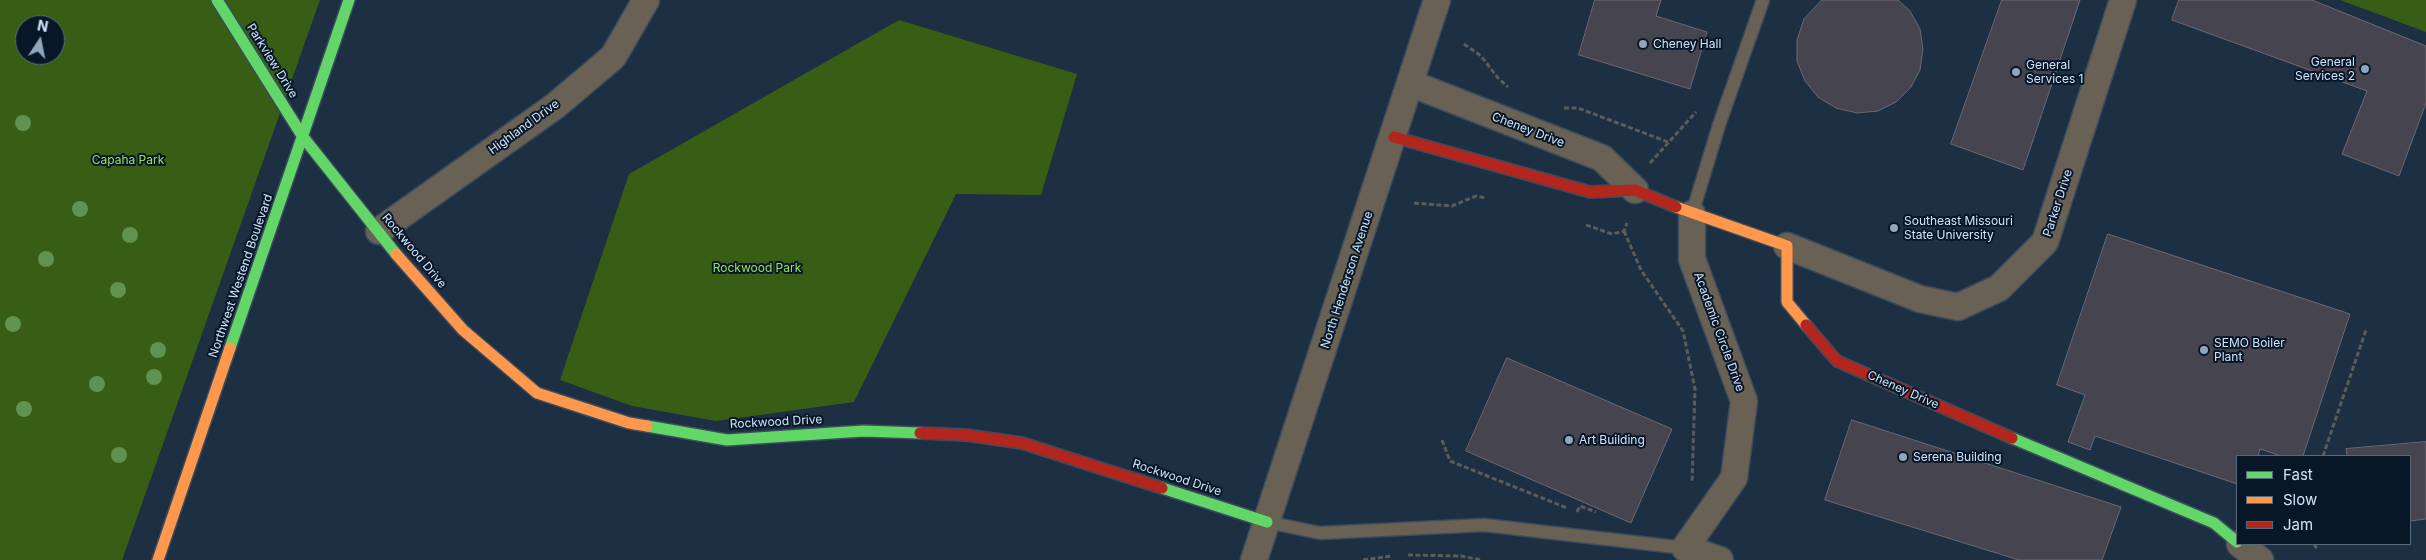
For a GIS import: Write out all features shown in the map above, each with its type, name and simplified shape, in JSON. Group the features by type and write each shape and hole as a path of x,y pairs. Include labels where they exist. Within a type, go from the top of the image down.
{"street":[{"name":"Parkview Drive","path":"217,0 303,137"},
{"name":"Northwest Westend Boulevard","path":"158,560 349,0"},
{"name":"Highland Drive","path":"379,231 555,106 614,57 646,0"},
{"name":"North Henderson Avenue","path":"1254,560 1412,84 1438,0"},
{"name":"Parker Drive","path":"1787,246 1920,299 1958,307 1999,288 2045,242 2123,0"},
{"name":"Cheney Drive","path":"1412,84 1602,158 1635,190 1692,214 1787,246 1787,302 1837,361 2038,450 2214,523 2236,541"},
{"name":"Rockwood Drive","path":"303,137 463,330 537,393 629,423 727,440 863,431 966,435 1022,443 1267,522"},
{"name":"Cheney Drive","path":"1394,137 1590,192 1635,190"},
{"name":"Academic Circle Drive","path":"1685,548 1734,478 1744,401 1692,258 1692,214"},
{"name":"Cheney Drive","path":"2241,545 2260,560"},
{"path":"1685,548 1720,560"}],"lane":[{"path":"1692,214 1719,125 1763,0"},
{"path":"1267,522 1320,533 1484,525 1685,548"}],"path":[{"path":"1464,44 1481,56 1498,78 1514,91"},
{"path":"1562,108 1578,108 1668,142"},
{"path":"1624,231 1641,270 1683,331 1695,389 1691,490"},
{"path":"2323,455 2366,330"},
{"path":"1442,440 1450,461 1577,512 1580,506 1598,513"},
{"path":"2315,545 2317,549"},
{"path":"1363,560 1397,555"},
{"path":"1406,555 1461,556 1481,560"}],"green space":[{"name":"Capaha Park","path":"0,0 320,0 122,560 0,560"},
{"path":"2340,0 2426,0 2426,32"},
{"name":"Rockwood Park","path":"899,20 1077,74 1041,195 956,194 854,402 716,421 632,406 560,380 629,174"}],"building":[{"name":"Cheney Hall","path":"1595,0 1661,0 1656,16 1707,32 1690,89 1579,55"},
{"path":"1822,0 1898,0 1910,11 1920,29 1923,49 1920,70 1911,87 1896,102 1878,111 1857,113 1836,108 1818,97 1805,81 1797,61 1797,40 1804,19"},
{"name":"General Services 1","path":"2002,0 2080,0 2023,170 1951,144"},
{"name":"General Services 2","path":"2179,0 2312,0 2426,46 2426,103 2399,176 2342,154 2367,91 2172,20"},
{"name":"SEMO Boiler Plant","path":"2108,234 2350,314 2303,455 2278,455 2260,449 2258,455 2236,455 2236,484 2095,436 2090,450 2068,442 2085,395 2057,385"},
{"name":"Art Building","path":"1507,358 1672,429 1631,523 1466,451"},
{"name":"Serena Building","path":"1852,420 2121,507 2102,560 2019,560 1825,500"},
{"path":"2426,442 2426,519 2411,521 2411,455 2347,455 2346,449"}],"traffic: fast":[{"path":"217,0 303,137 396,254"},
{"path":"230,348 349,0"},
{"path":"647,426 727,440 863,431 920,433"},
{"path":"2012,438 2214,523 2236,541"},
{"path":"1162,488 1267,522"}],"traffic: slow":[{"path":"1676,207 1787,246 1787,302 1806,325"},
{"path":"396,254 463,330 537,393 629,423 647,426"},
{"path":"158,560 230,348"}],"traffic: jam":[{"path":"1394,137 1590,192 1635,190 1676,207"},
{"path":"1806,325 1837,361 2012,438"},
{"path":"920,433 966,435 1022,443 1162,488"}],"place":[{"name":"Cheney Hall","path":"1643,44"},
{"name":"General Services 2","path":"2365,69"},
{"name":"General Services 1","path":"2016,72"},
{"name":"Southeast Missouri State University","path":"1894,228"},
{"name":"SEMO Boiler Plant","path":"2204,350"},
{"name":"Art Building","path":"1569,440"},
{"name":"Serena Building","path":"1903,457"}]}
